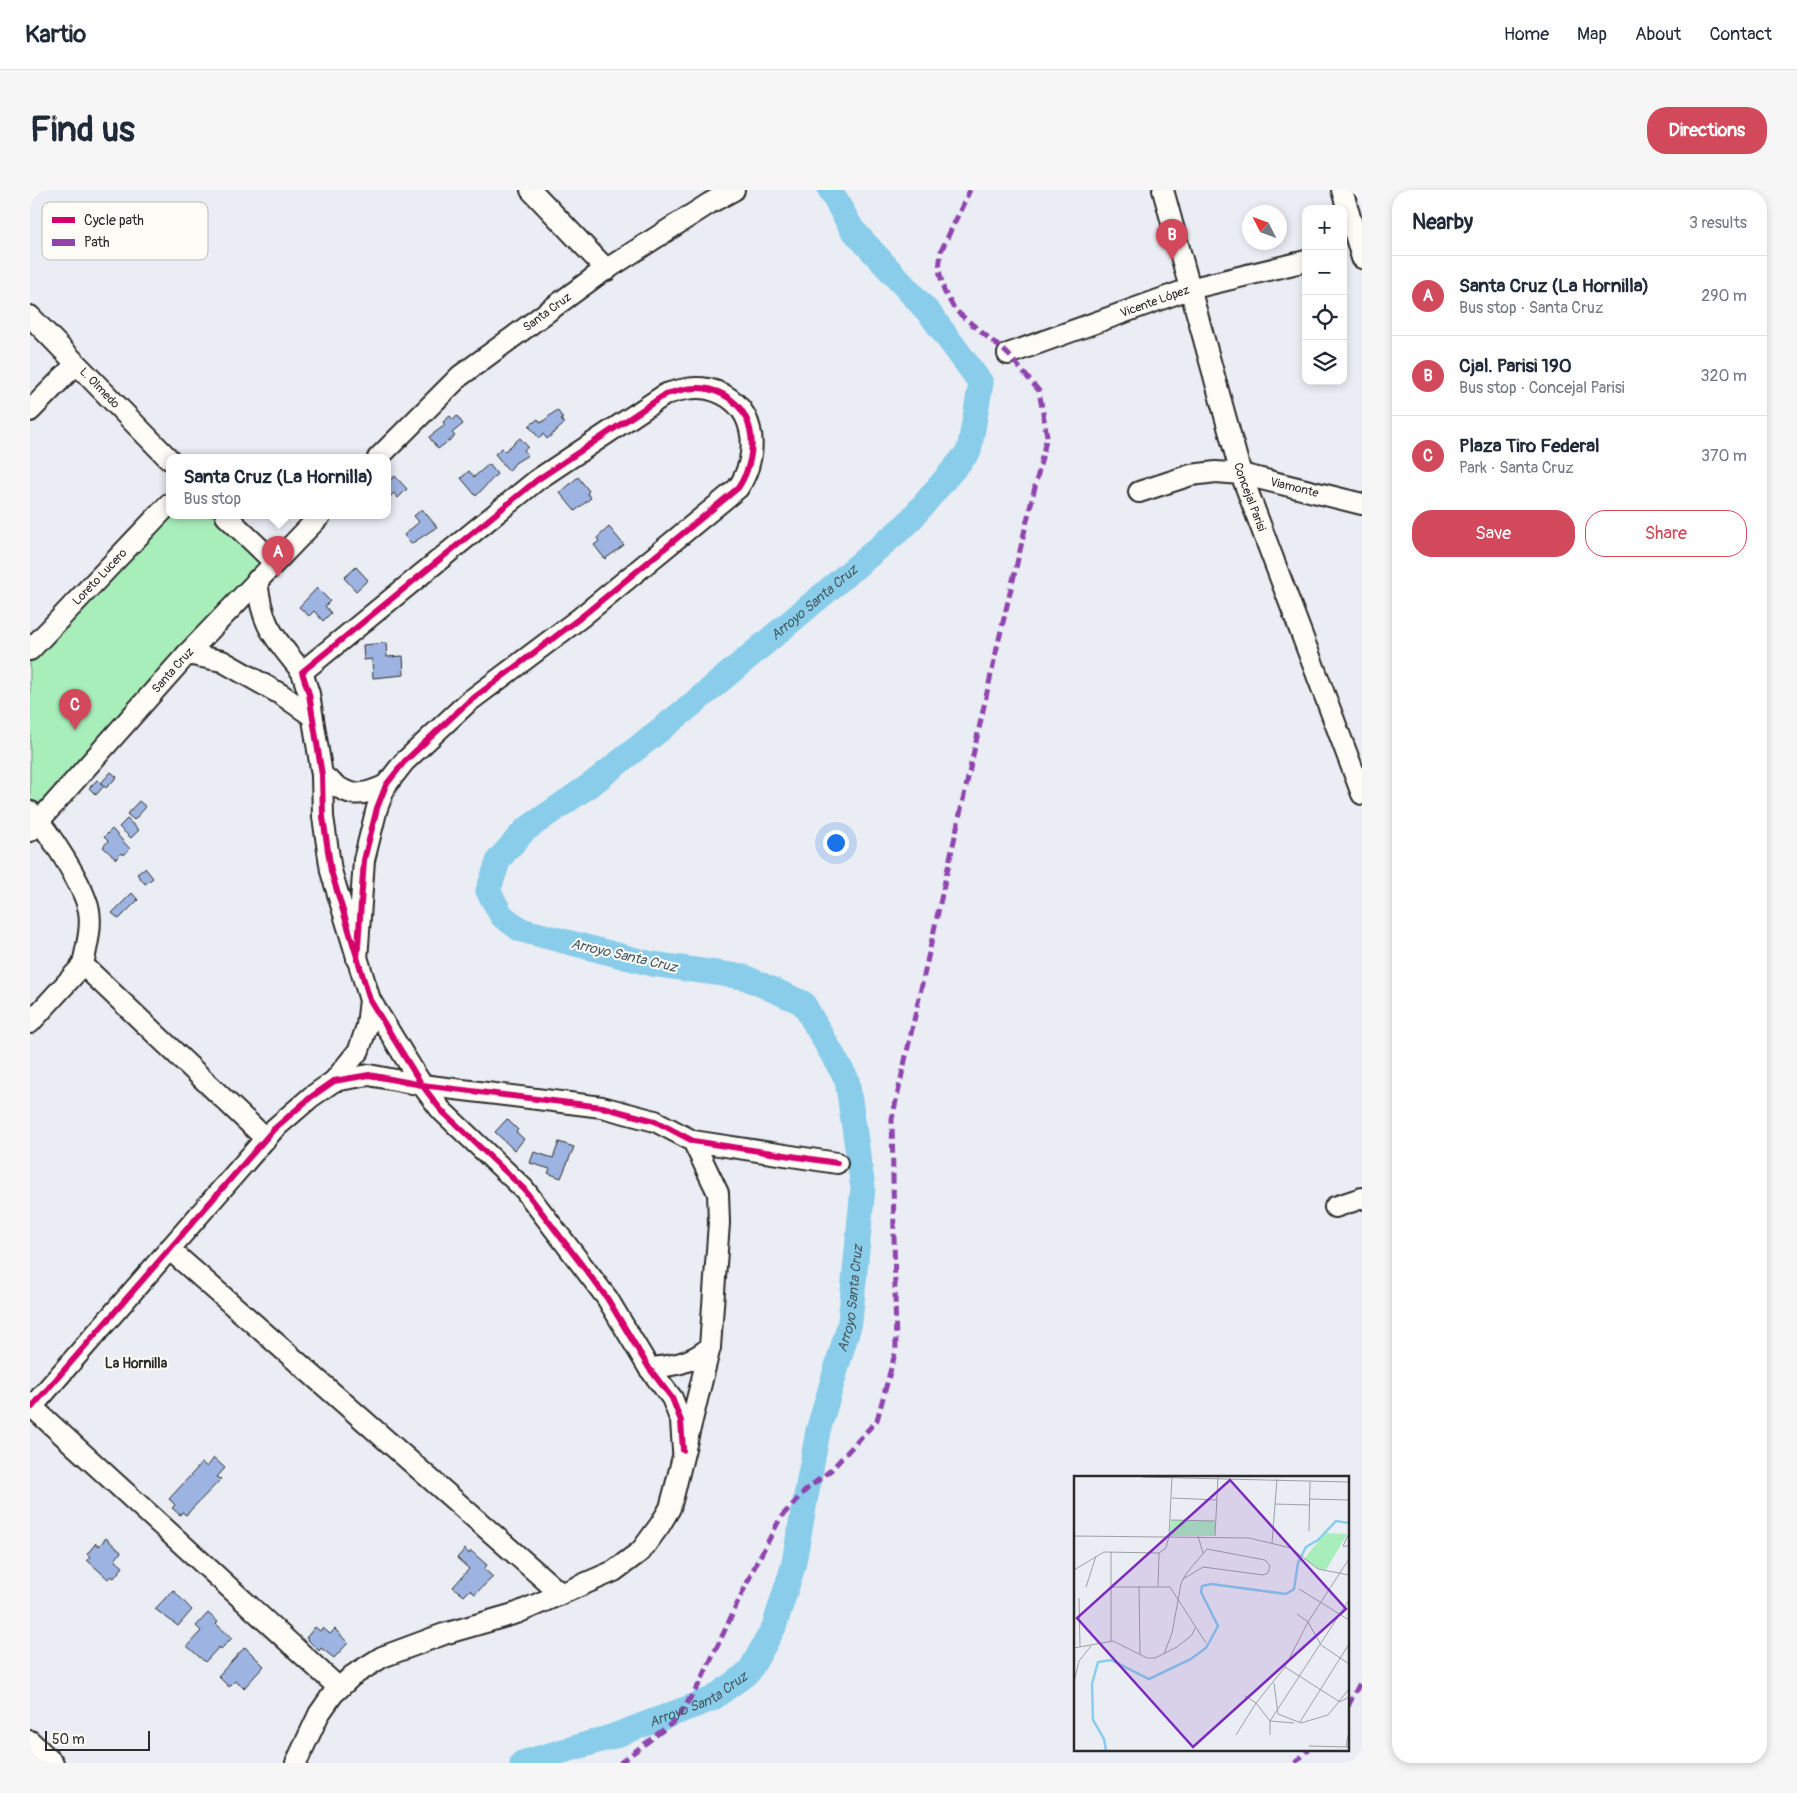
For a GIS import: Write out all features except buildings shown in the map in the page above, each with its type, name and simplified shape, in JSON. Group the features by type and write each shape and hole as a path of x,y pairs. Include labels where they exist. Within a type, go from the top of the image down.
{"street":[{"path":"531,190 607,270"},
{"name":"Santa Cruz","path":"382,454 460,376 607,270 710,202 734,190"},
{"name":"Concejal Parisi","path":"1163,190 1241,474 1362,794"},
{"path":"1342,190 1357,251"},
{"name":"Vicente López","path":"1008,354 1190,289 1302,262"},
{"name":"L. Olmedo","path":"30,316 166,456"},
{"path":"30,411 76,364"},
{"path":"302,672 537,480 666,394 686,388 707,389 727,398 741,412 751,432 753,445 748,474 738,488 580,618 467,703 404,762 386,785 377,808 364,860 357,960"},
{"name":"Viamonte","path":"1139,492 1191,475 1216,472 1241,474 1362,504"},
{"name":"Loreto Lucero","path":"30,650 166,507"},
{"path":"229,519 274,562"},
{"name":"Santa Cruz","path":"33,820 187,654 317,519"},
{"path":"257,580 260,608 266,623 302,672 309,694 322,776 323,817 331,870 370,1000 422,1085 465,1135 524,1189 608,1298 649,1368 672,1398 681,1420 683,1450"},
{"path":"187,654 222,661 282,694 312,716"},
{"path":"322,776 338,788 365,795 386,785"},
{"path":"30,1023 84,965 90,930 86,900 55,844 33,820"},
{"path":"84,965 266,1138"},
{"path":"339,1688 31,1406 266,1138 311,1097 334,1081 359,1050 367,1026 370,1000"},
{"path":"334,1081 369,1075 422,1085 602,1107 655,1121 693,1141 837,1163"},
{"path":"296,1763 319,1714 339,1688 352,1676 382,1657 444,1634 518,1613 614,1571 641,1551 670,1508 710,1347 719,1223 718,1193 693,1141"},
{"path":"1335,1207 1362,1198"},
{"path":"169,1249 561,1594"},
{"path":"649,1368 675,1365 689,1361 710,1347"},
{"path":"30,1741 54,1763"}],"green space":[{"path":"166,519 229,519 273,562 39,820 30,811 30,650"}],"waterway":[{"name":"Arroyo Santa Cruz","path":"522,1763 611,1737 712,1699 749,1672 774,1627 793,1567 818,1431 850,1322 863,1188 847,1080 803,1003 744,977 652,964 521,930 502,916 488,891 499,859 525,830 593,783 689,707 907,524 969,451 981,383 930,314 852,229 830,190"}],"marked path":[{"path":"620,1763 676,1720 700,1683 756,1564 781,1517 807,1489 831,1470 877,1420 896,1350 892,1119 996,652 1047,436 1039,391 1008,354 955,310 944,291 939,270 941,251 970,190"},
{"path":"1350,1702 1362,1679"},
{"path":"1295,1763 1308,1750"}],"cycle path":[{"path":"357,960 364,860 377,808 386,785 404,762 467,703 580,618 738,488 746,474 750,459 752,444 750,429 745,416 736,404 724,395 708,389 697,388 666,394 537,480 302,672 309,694 322,775 323,817 331,871 370,1000 422,1085 441,1110 524,1189 607,1298 649,1368 672,1398 681,1421 683,1450"},
{"path":"32,1407 274,1129 311,1097 334,1081 369,1075 422,1085 602,1107 655,1121 693,1141 837,1163"}],"place":[{"name":"Cjal. Parisi 190","path":"1172,260"},
{"name":"Santa Cruz (La Hornilla)","path":"278,577"},
{"name":"Plaza Tiro Federal","path":"75,730"}],"district":[{"name":"La Hornilla","path":"136,1363"}]}
